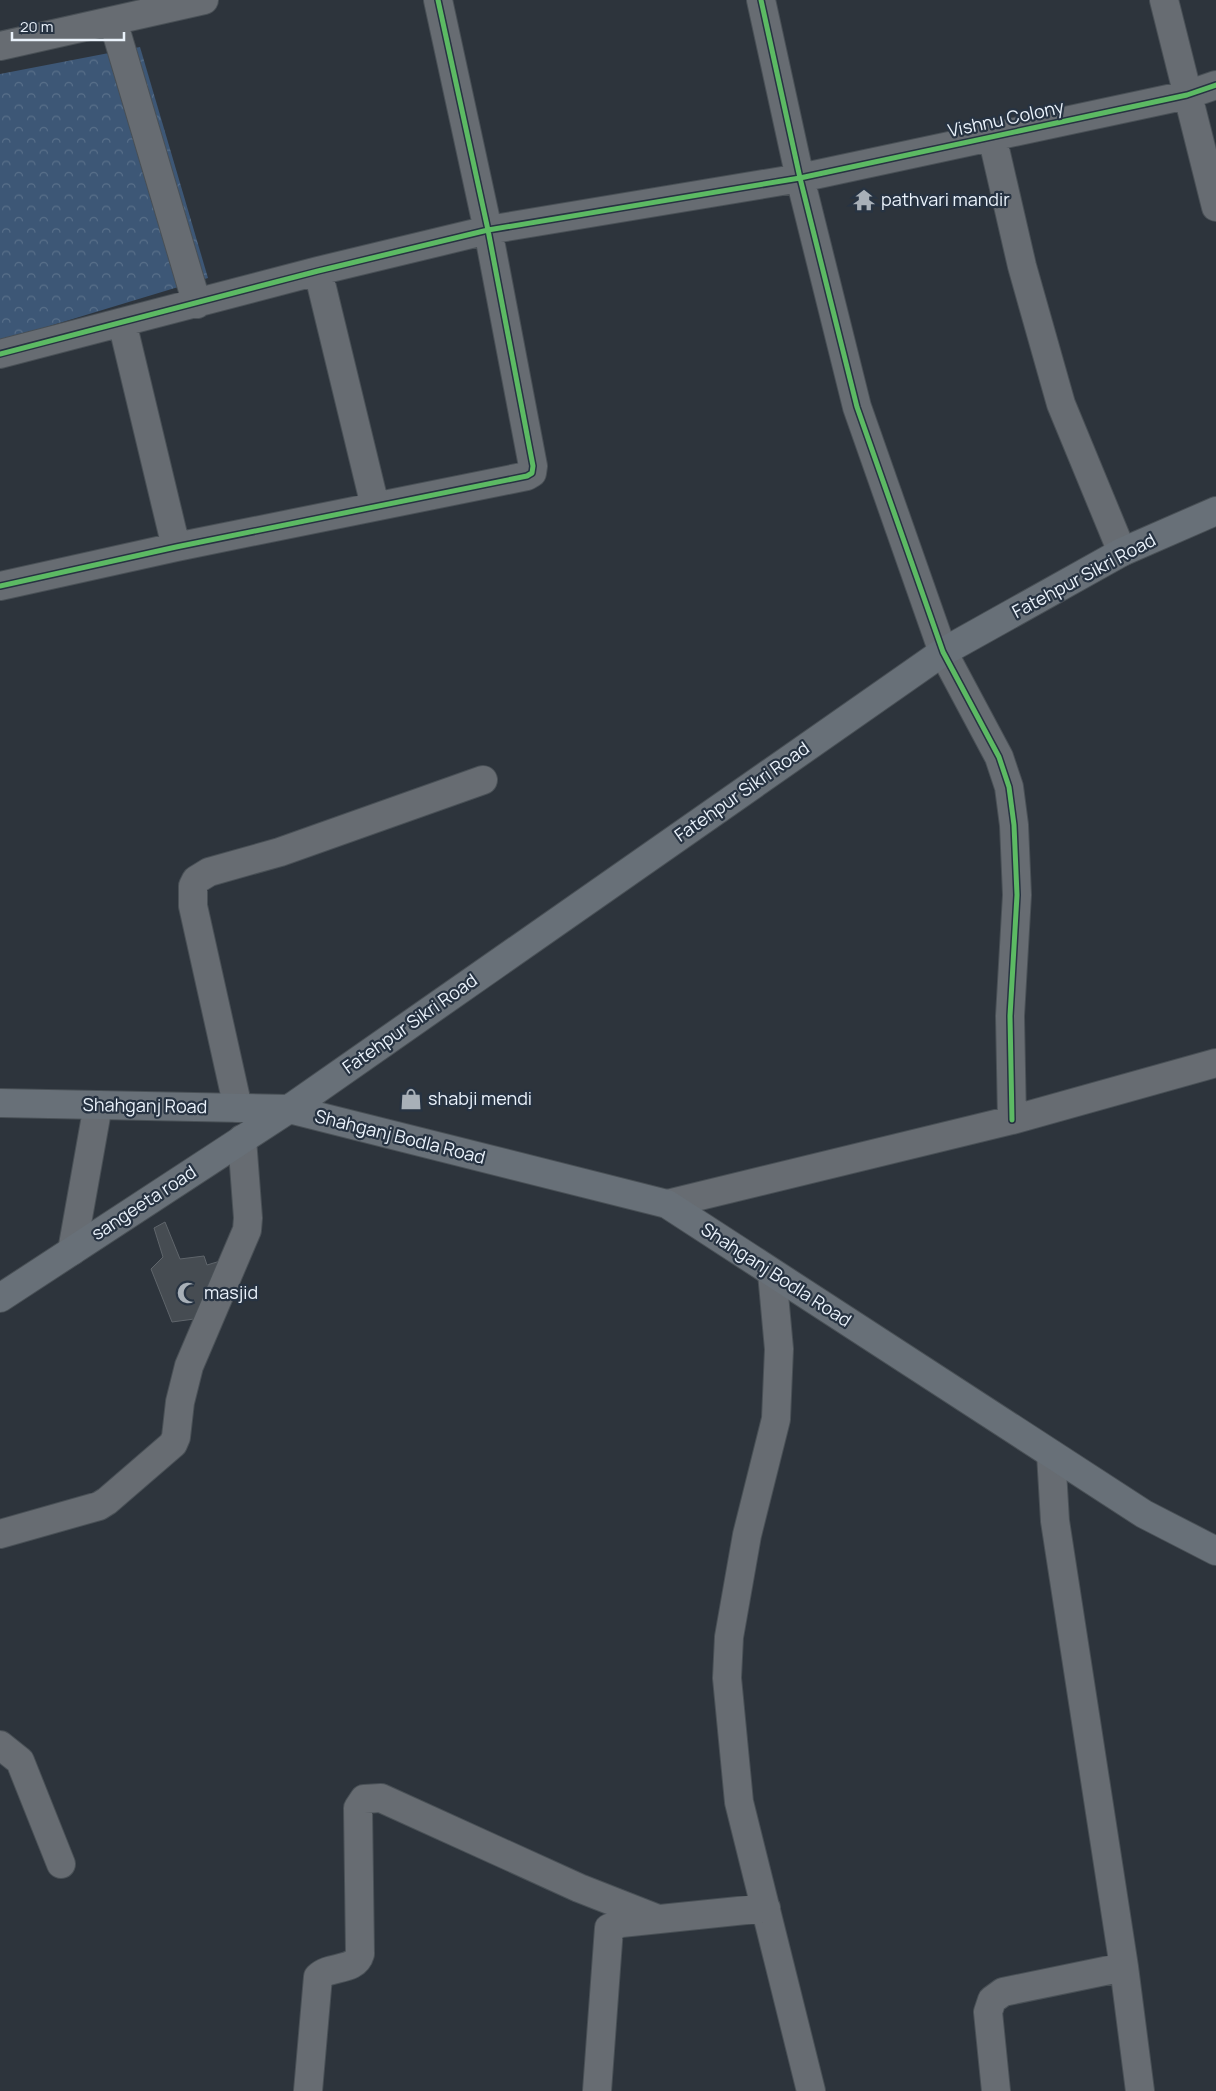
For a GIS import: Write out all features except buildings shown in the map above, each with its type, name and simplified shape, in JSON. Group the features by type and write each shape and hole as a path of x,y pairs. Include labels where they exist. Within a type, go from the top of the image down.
{"main road":[{"name":"Fatehpur Sikri Road","path":"289,1109 943,652 1122,552 1216,511"},
{"name":"Shahganj Road","path":"0,1103 289,1109"},
{"name":"sangeeta road","path":"0,1298 289,1109"},
{"name":"Shahganj Bodla Road","path":"289,1109 667,1204 1144,1514 1216,1551"}],"street":[{"path":"0,46 204,0"},
{"path":"0,586 176,547 527,476 532,473 534,466 488,230 438,0"},
{"path":"761,0 800,178 857,407 943,652 999,757 1009,787 1014,825 1017,895 1010,1016 1012,1120"},
{"path":"1164,0 1216,207"},
{"path":"112,20 197,304"},
{"name":"Vishnu Colony","path":"0,354 318,271 488,230 800,178 1187,95 1216,84"},
{"path":"992,136 1022,266 1061,404 1122,552"},
{"path":"318,271 375,506"},
{"path":"122,322 176,547"},
{"path":"238,1108 193,906 193,886 196,880 210,872 280,852 483,780"},
{"path":"667,1204 1012,1120 1216,1064"},
{"path":"72,1251 98,1105"},
{"path":"0,1534 98,1506 107,1501 173,1444 176,1438 180,1402 189,1366 247,1230 248,1218 242,1139"},
{"path":"772,1273 779,1349 776,1419 747,1535 728,1637 727,1678 739,1802 811,2091"},
{"path":"1051,1454 1055,1521 1124,1967 1140,2091"},
{"path":"0,1745 20,1761 61,1864"},
{"path":"308,2091 318,1977 325,1971 352,1965 358,1961 360,1954 358,1808 364,1799 382,1798 579,1888 658,1919"},
{"path":"597,2091 607,1933 614,1925 766,1908"},
{"path":"996,2091 988,2012 992,2000 1003,1992 1124,1967"}],"green space":[{"path":"140,47 208,278 0,341 0,74"}],"cycle path":[{"path":"0,586 176,547 527,476 532,473 533,466 488,230 438,0"},
{"path":"761,0 800,178 857,407 943,652 999,757 1009,787 1014,825 1017,895 1010,1016 1012,1120"},
{"path":"0,354 318,271 488,230 800,178 1187,95 1216,85"}],"place":[{"name":"pathvari mandir","path":"864,200"},
{"name":"shabji mendi","path":"411,1099"},
{"name":"masjid","path":"188,1293"}]}
